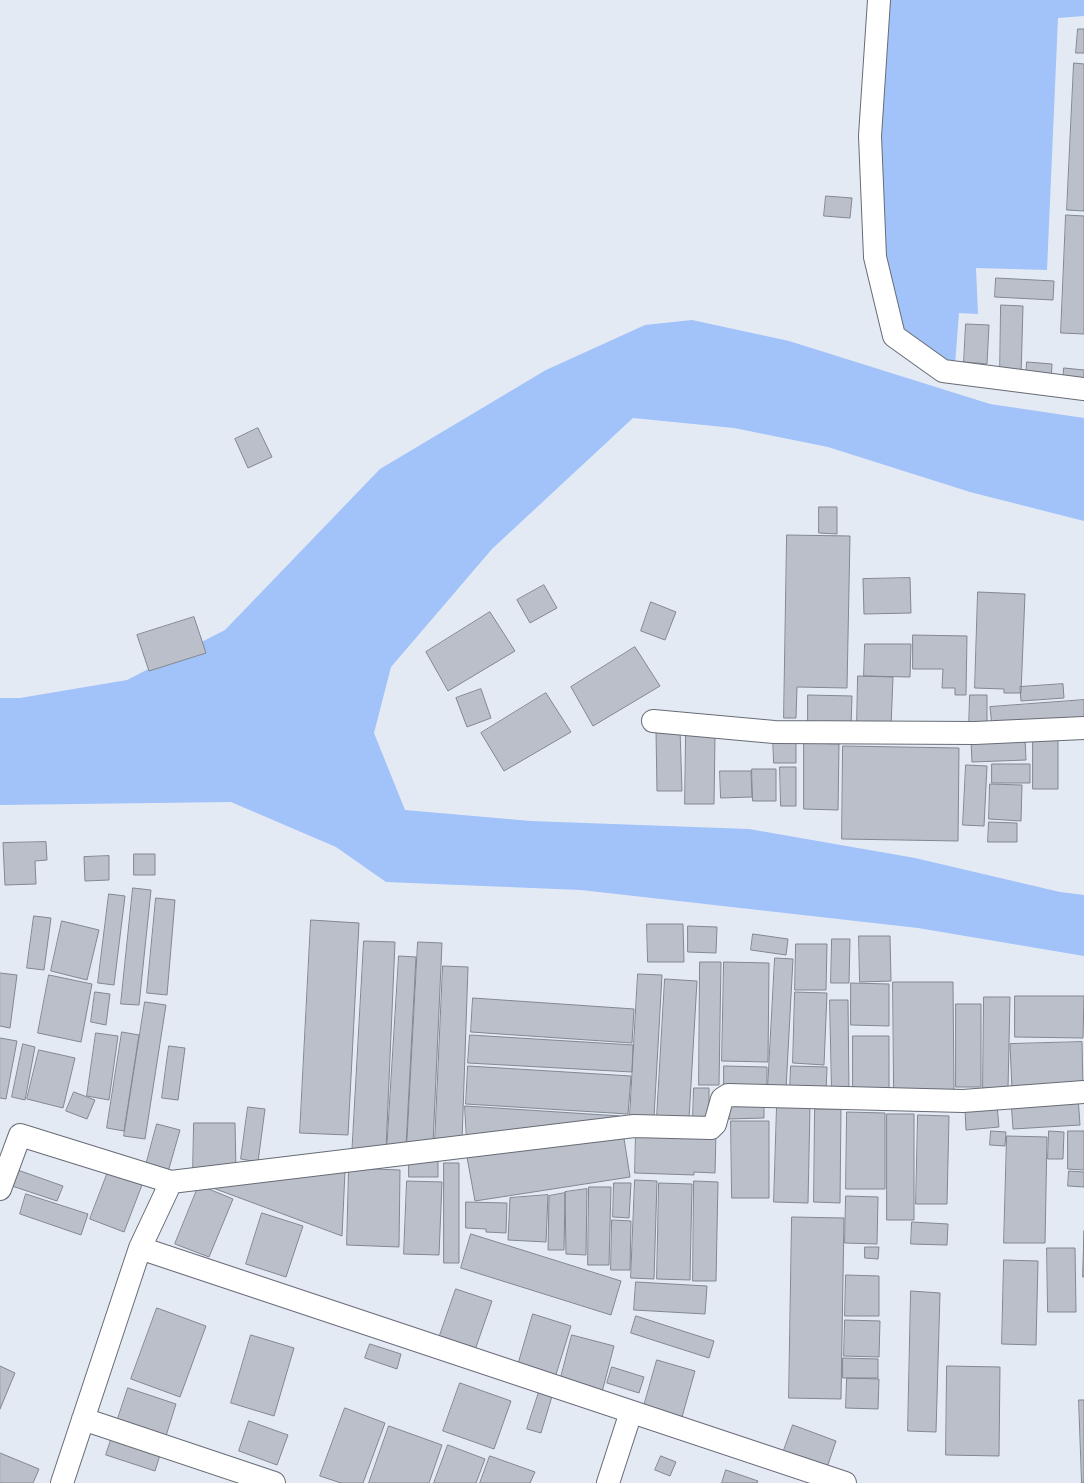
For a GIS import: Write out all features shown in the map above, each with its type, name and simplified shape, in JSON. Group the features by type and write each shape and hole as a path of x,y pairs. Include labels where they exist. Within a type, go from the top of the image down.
{"street":[{"path":"879,0 870,136 875,257 894,336 943,371 1084,389"},
{"path":"653,721 774,732 975,733 1084,728"},
{"path":"0,1189 20,1135 170,1182 634,1126 711,1128 715,1124 722,1099 728,1095 963,1101 1084,1092"},
{"path":"62,1483 140,1248 170,1182"},
{"path":"140,1248 845,1483"},
{"path":"608,1483 632,1412"},
{"path":"84,1419 274,1483"}],"water":[{"path":"888,0 1084,0 1084,16 1058,18 1047,270 976,268 978,314 959,313 955,365 904,334 886,254 879,154"},
{"path":"692,320 789,341 990,404 1084,418 1084,521 970,492 828,447 734,428 633,418 492,549 391,667 374,733 405,810 531,821 749,829 915,858 1060,892 1084,895 1084,956 918,928 581,890 386,882 336,847 231,802 0,805 0,698 20,698 127,680 225,630 380,469 546,370 645,325"}],"building":[{"path":"1078,29 1084,29 1084,53 1076,53"},
{"path":"1074,63 1084,64 1084,211 1067,210"},
{"path":"826,196 852,198 850,218 824,216"},
{"path":"1066,215 1084,216 1084,334 1061,333"},
{"path":"996,278 1054,281 1053,300 995,297"},
{"path":"1001,305 1023,306 1021,376 1000,376"},
{"path":"966,324 989,325 987,364 964,362"},
{"path":"1027,362 1052,364 1051,381 1026,379"},
{"path":"1064,368 1084,370 1084,386 1063,385"},
{"path":"258,428 272,457 248,468 235,439"},
{"path":"819,507 837,507 837,534 819,533"},
{"path":"787,535 850,536 847,688 797,687 796,718 784,718"},
{"path":"910,578 911,613 864,614 863,579"},
{"path":"544,585 557,608 530,623 517,600"},
{"path":"978,592 1025,594 1021,693 1004,693 1004,689 975,688"},
{"path":"651,602 676,612 665,640 641,631"},
{"path":"490,612 515,651 448,691 426,652"},
{"path":"194,617 206,653 149,671 137,635"},
{"path":"913,635 967,636 966,695 955,695 955,688 942,688 943,669 913,669"},
{"path":"865,644 911,644 910,677 864,676"},
{"path":"635,647 660,686 593,726 571,687"},
{"path":"858,676 893,677 891,727 857,726"},
{"path":"1063,684 1064,698 1021,701 1020,687"},
{"path":"481,689 491,718 467,727 456,698"},
{"path":"546,693 571,732 504,771 481,733"},
{"path":"808,695 852,696 851,727 808,727"},
{"path":"970,695 987,695 987,728 969,727"},
{"path":"1084,700 1084,720 992,727 990,707"},
{"path":"680,729 682,791 657,791 656,730"},
{"path":"686,735 715,735 714,804 685,804"},
{"path":"773,737 796,737 796,763 774,763"},
{"path":"1025,738 1026,760 972,762 971,740"},
{"path":"1033,738 1058,738 1058,789 1033,789"},
{"path":"804,743 839,744 838,810 804,809"},
{"path":"843,746 959,748 958,841 842,839"},
{"path":"992,764 1030,764 1030,783 992,783"},
{"path":"966,765 987,766 984,826 963,825"},
{"path":"780,767 796,767 796,806 781,806"},
{"path":"752,769 776,769 776,801 753,801"},
{"path":"720,771 751,771 752,797 721,798"},
{"path":"990,784 1022,785 1021,821 989,819"},
{"path":"989,822 1017,823 1017,842 988,842"},
{"path":"46,842 47,860 35,861 36,884 5,885 3,843"},
{"path":"134,854 155,854 155,875 134,875"},
{"path":"109,856 109,880 85,881 84,857"},
{"path":"133,888 151,890 139,1005 121,1004"},
{"path":"109,894 125,896 114,985 98,983"},
{"path":"156,898 175,900 167,995 147,993"},
{"path":"34,916 51,918 44,970 27,968"},
{"path":"311,920 359,923 348,1135 300,1133"},
{"path":"62,921 99,930 87,980 51,971"},
{"path":"647,924 683,924 684,962 648,962"},
{"path":"688,926 717,927 716,953 688,952"},
{"path":"753,934 788,939 786,955 751,950"},
{"path":"859,936 890,936 891,981 860,982"},
{"path":"832,939 850,939 849,983 831,983"},
{"path":"364,941 395,942 386,1150 352,1156"},
{"path":"418,942 442,943 433,1144 407,1147"},
{"path":"796,944 827,944 826,990 795,990"},
{"path":"399,956 416,957 406,1147 387,1150"},
{"path":"775,958 793,959 786,1089 768,1088"},
{"path":"700,962 721,962 719,1085 699,1085"},
{"path":"724,962 769,963 768,1062 722,1061"},
{"path":"443,966 468,967 462,1141 435,1143"},
{"path":"0,973 17,975 10,1028 0,1026"},
{"path":"638,974 662,975 654,1117 630,1116"},
{"path":"49,975 92,984 81,1042 38,1033"},
{"path":"665,979 697,981 689,1119 657,1117"},
{"path":"893,982 953,982 954,1091 894,1091"},
{"path":"851,983 889,984 889,1026 851,1025"},
{"path":"95,992 110,994 106,1025 91,1022"},
{"path":"795,992 827,993 824,1065 793,1063"},
{"path":"1015,996 1084,996 1083,1038 1015,1037"},
{"path":"984,997 1010,997 1008,1089 983,1088"},
{"path":"473,998 634,1009 632,1043 471,1032"},
{"path":"830,1000 848,1000 849,1094 832,1094"},
{"path":"145,1002 166,1005 145,1139 124,1136"},
{"path":"956,1004 981,1004 981,1087 956,1087"},
{"path":"122,1032 139,1035 124,1131 107,1128"},
{"path":"96,1033 118,1036 109,1100 87,1096"},
{"path":"470,1035 633,1045 632,1072 468,1063"},
{"path":"853,1036 889,1036 889,1093 853,1093"},
{"path":"0,1038 17,1041 6,1099 0,1098"},
{"path":"1082,1042 1083,1088 1012,1089 1010,1044"},
{"path":"23,1044 35,1047 25,1100 12,1097"},
{"path":"169,1046 185,1048 178,1100 162,1098"},
{"path":"39,1050 75,1058 63,1108 27,1099"},
{"path":"468,1066 631,1076 628,1114 466,1104"},
{"path":"724,1066 767,1067 767,1088 724,1087"},
{"path":"791,1066 827,1067 826,1092 790,1090"},
{"path":"694,1088 709,1088 709,1118 693,1117"},
{"path":"74,1092 95,1100 87,1119 66,1111"},
{"path":"1078,1096 1080,1125 1013,1129 1011,1100"},
{"path":"764,1100 764,1118 729,1119 728,1102"},
{"path":"777,1105 810,1106 808,1203 774,1202"},
{"path":"997,1105 999,1127 966,1130 965,1108"},
{"path":"465,1106 620,1116 620,1122 467,1142"},
{"path":"248,1107 265,1109 258,1162 241,1159"},
{"path":"815,1109 841,1109 840,1203 814,1202"},
{"path":"847,1112 885,1113 885,1189 846,1189"},
{"path":"887,1114 914,1114 914,1220 887,1220"},
{"path":"918,1115 949,1116 947,1204 916,1204"},
{"path":"731,1121 769,1121 769,1198 732,1198"},
{"path":"194,1123 235,1123 236,1172 193,1172"},
{"path":"157,1124 180,1130 168,1172 146,1165"},
{"path":"636,1130 716,1132 715,1173 694,1172 694,1175 635,1173"},
{"path":"991,1131 1006,1132 1005,1146 990,1145"},
{"path":"1049,1131 1064,1132 1063,1159 1048,1159"},
{"path":"1068,1131 1084,1131 1084,1170 1068,1169"},
{"path":"623,1132 630,1177 475,1201 467,1157"},
{"path":"1007,1136 1047,1137 1045,1243 1004,1243"},
{"path":"409,1160 438,1160 438,1177 409,1177"},
{"path":"444,1163 459,1163 459,1263 444,1263"},
{"path":"111,1164 145,1177 124,1232 90,1219"},
{"path":"12,1168 63,1186 57,1201 6,1184"},
{"path":"349,1168 400,1170 399,1247 347,1245"},
{"path":"345,1171 342,1236 213,1188"},
{"path":"1069,1171 1084,1172 1084,1187 1068,1186"},
{"path":"635,1180 657,1181 654,1279 631,1278"},
{"path":"407,1181 442,1182 439,1255 404,1254"},
{"path":"694,1181 718,1182 716,1281 693,1281"},
{"path":"614,1183 631,1183 629,1218 613,1217"},
{"path":"659,1183 692,1184 690,1280 657,1279"},
{"path":"199,1185 233,1199 209,1257 175,1244"},
{"path":"589,1187 611,1187 609,1265 588,1265"},
{"path":"587,1189 586,1255 566,1254 565,1192"},
{"path":"565,1193 564,1250 548,1250 549,1196"},
{"path":"26,1194 88,1214 81,1235 20,1214"},
{"path":"548,1195 546,1242 508,1240 510,1198"},
{"path":"846,1196 878,1197 877,1244 845,1243"},
{"path":"466,1202 507,1203 506,1233 486,1232 486,1229 466,1228"},
{"path":"262,1213 303,1226 286,1277 246,1264"},
{"path":"792,1217 844,1218 841,1399 789,1398"},
{"path":"612,1220 631,1221 630,1270 611,1270"},
{"path":"912,1222 948,1224 947,1245 911,1244"},
{"path":"1084,1231 1084,1277 1083,1277"},
{"path":"471,1234 621,1281 611,1315 461,1268"},
{"path":"865,1247 879,1247 878,1259 865,1258"},
{"path":"1047,1248 1075,1248 1076,1312 1048,1312"},
{"path":"1004,1260 1038,1261 1036,1345 1002,1344"},
{"path":"846,1275 879,1276 879,1316 845,1316"},
{"path":"636,1282 707,1286 705,1314 634,1310"},
{"path":"456,1289 492,1301 475,1350 439,1338"},
{"path":"911,1291 940,1293 936,1432 908,1431"},
{"path":"157,1308 206,1326 180,1397 131,1379"},
{"path":"533,1314 571,1326 553,1384 516,1372"},
{"path":"636,1316 714,1341 709,1358 631,1333"},
{"path":"845,1320 880,1321 879,1357 844,1356"},
{"path":"251,1335 294,1348 274,1416 231,1403"},
{"path":"572,1335 614,1346 601,1396 559,1385"},
{"path":"370,1344 401,1354 397,1369 365,1358"},
{"path":"843,1358 878,1359 878,1378 843,1378"},
{"path":"657,1360 695,1371 682,1417 644,1406"},
{"path":"0,1366 15,1373 0,1409"},
{"path":"947,1366 1000,1367 999,1456 946,1455"},
{"path":"612,1367 644,1377 639,1393 607,1383"},
{"path":"847,1378 879,1379 878,1409 846,1408"},
{"path":"460,1383 511,1401 494,1449 443,1431"},
{"path":"128,1388 176,1404 155,1471 106,1455"},
{"path":"540,1389 553,1393 541,1433 527,1429"},
{"path":"1079,1400 1084,1400 1084,1483 1082,1483"},
{"path":"345,1408 385,1423 363,1483 341,1483 320,1476"},
{"path":"249,1421 288,1435 277,1465 239,1451"},
{"path":"793,1425 836,1441 822,1482 778,1467"},
{"path":"389,1426 442,1445 429,1483 369,1483"},
{"path":"448,1445 485,1459 476,1483 434,1483"},
{"path":"0,1453 39,1469 33,1483 0,1483"},
{"path":"490,1456 535,1472 530,1483 480,1483"},
{"path":"661,1456 676,1462 670,1476 655,1470"},
{"path":"726,1470 758,1481 757,1483 722,1483"}]}
